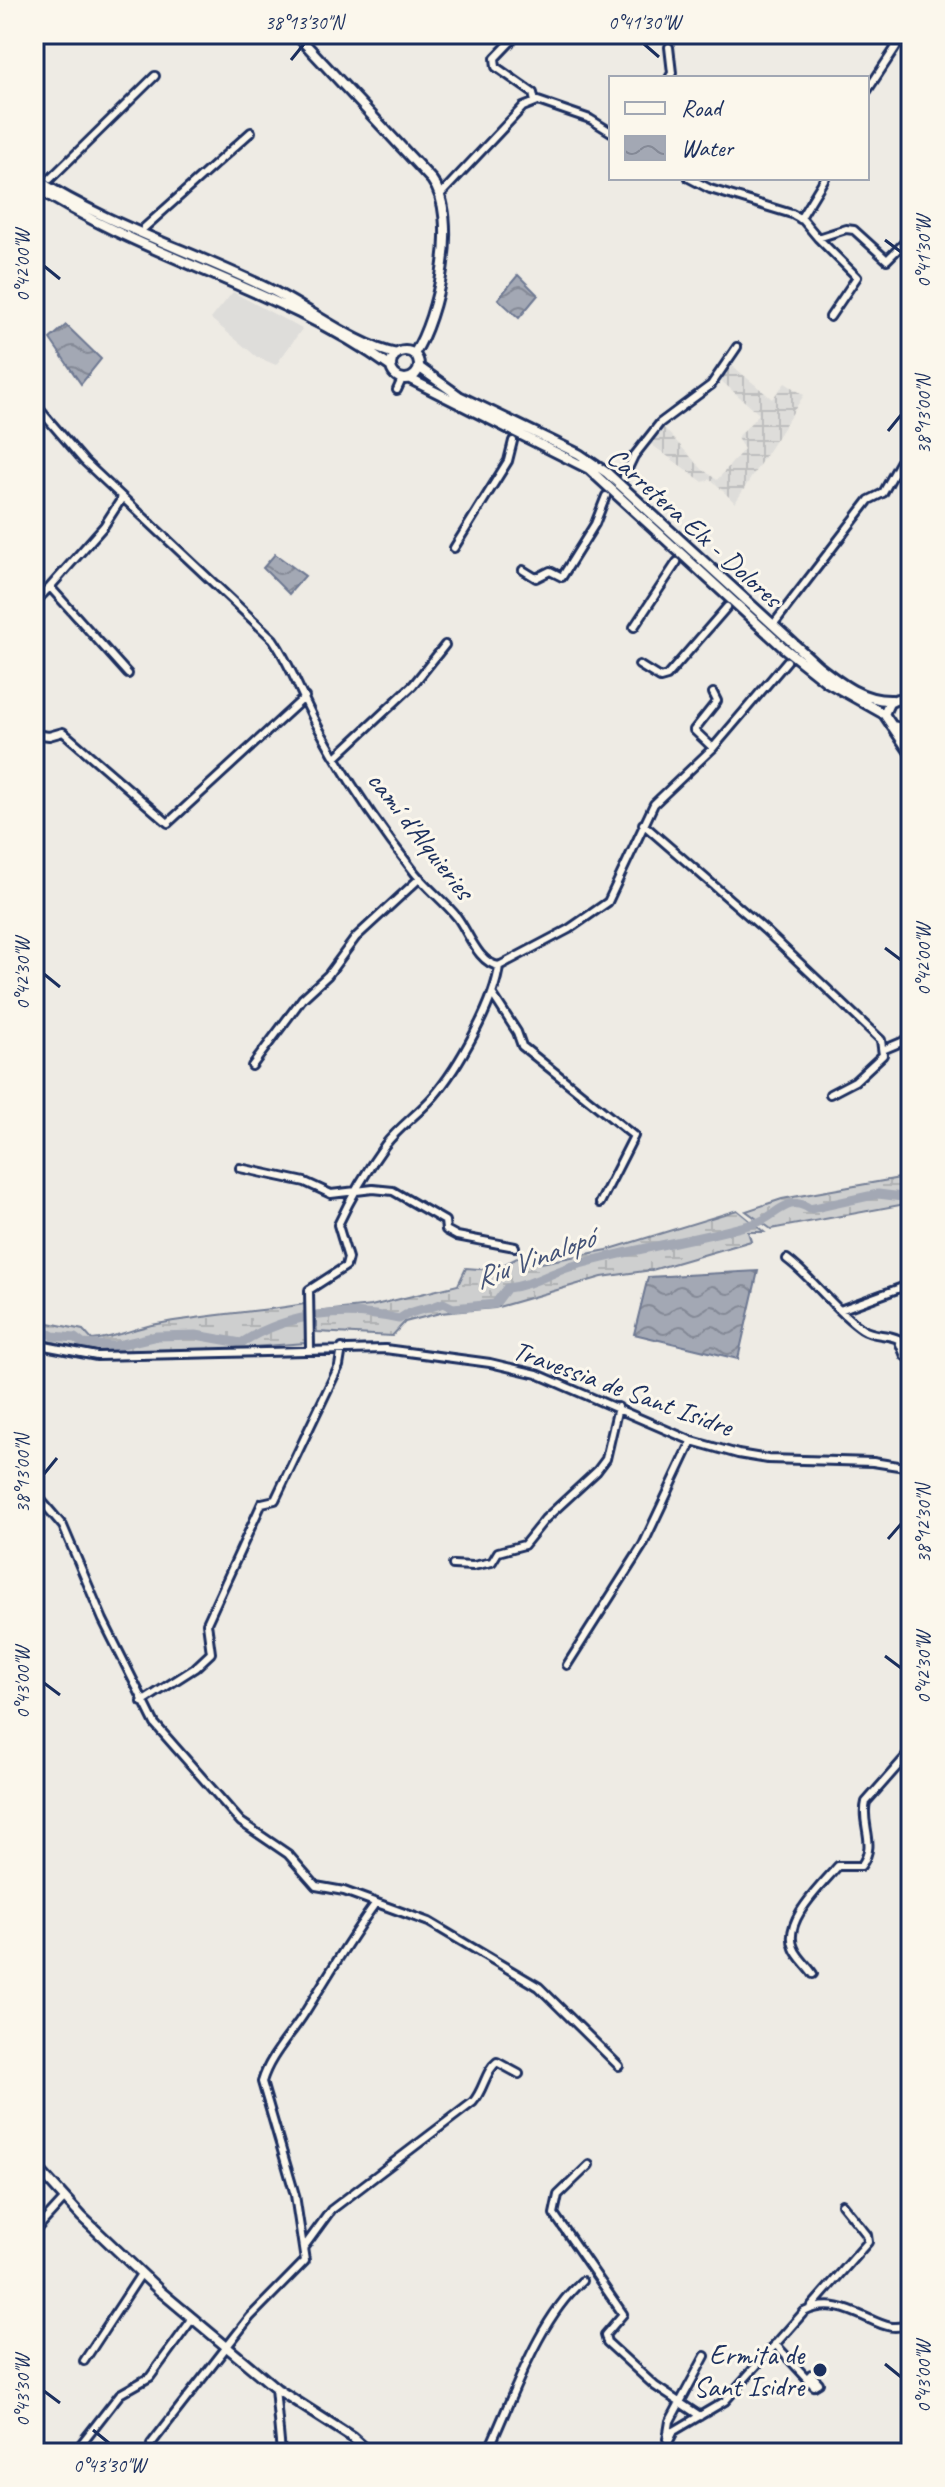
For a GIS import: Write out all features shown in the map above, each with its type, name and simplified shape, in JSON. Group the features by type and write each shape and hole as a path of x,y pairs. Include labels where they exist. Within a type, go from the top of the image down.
{"main road":[{"path":"296,34 441,194 440,285 426,335 414,354"},
{"path":"34,178 93,214 271,290 372,346 397,354 407,351 414,354 420,368 406,379 391,367 269,298 96,223 34,186"},
{"path":"391,367 397,354"},
{"name":"Carretera Elx - Dolores","path":"420,368 459,396 590,461 817,665 859,693 878,701 902,699 911,707"},
{"name":"Carretera Elx - Dolores","path":"406,379 589,469 784,648 827,682 884,714"},
{"path":"892,700 884,714 911,754"},
{"path":"892,726 901,728 910,722 911,735"},
{"path":"34,2164 141,2274 275,2388 352,2437 370,2453"}],"street":[{"path":"518,34 495,58 496,67 533,93 535,102"},
{"path":"869,88 896,47 885,34"},
{"path":"669,47 670,76"},
{"path":"50,179 155,76"},
{"path":"441,194 523,107 535,102 590,119 609,131"},
{"path":"144,228 251,132"},
{"path":"693,180 710,189 800,219 857,277 830,317"},
{"path":"800,219 824,180"},
{"path":"818,238 846,229 854,230 887,260 904,243 911,243"},
{"path":"624,477 634,456 660,423 711,385 737,347"},
{"path":"397,390 406,379"},
{"name":"camí d'Alquieries","path":"34,403 84,461 273,639 292,666 336,757 420,878 468,931 482,957 499,966"},
{"path":"454,548 508,461 513,441"},
{"path":"776,621 869,500 883,493 911,443"},
{"path":"523,570 536,578 550,571 562,577 595,524 606,496"},
{"path":"34,603 104,526 122,498"},
{"path":"634,627 677,562"},
{"path":"50,587 128,674"},
{"path":"639,665 660,678 667,676 727,607"},
{"path":"336,757 413,685 445,645"},
{"path":"310,1348 311,1286 346,1266 348,1258 338,1225 386,1144 434,1095 493,995 499,966 569,929 608,902 654,804 713,748 787,661"},
{"path":"713,693 717,701 694,730 713,748"},
{"path":"34,734 49,736 63,732 168,823 305,697"},
{"path":"643,824 765,930 881,1040 885,1049 883,1055 855,1081 830,1094"},
{"path":"252,1066 302,999 328,975 356,937 420,878"},
{"path":"493,995 517,1032 522,1046 634,1136 600,1203"},
{"path":"885,1049 911,1038"},
{"path":"240,1168 305,1182 331,1194 393,1191 445,1221 446,1230 457,1236 515,1247"},
{"path":"787,1259 840,1310 876,1336 887,1334 898,1339 905,1356 911,1359"},
{"path":"840,1310 911,1284"},
{"name":"Travessia de Sant Isidre","path":"34,1344 97,1356 310,1348 385,1349 490,1363 537,1374 692,1441 768,1459 873,1462 911,1468"},
{"path":"142,1702 195,1668 211,1653 207,1623 226,1577 262,1503 275,1500 339,1366 342,1348"},
{"path":"453,1565 473,1566 492,1562 498,1552 524,1545 606,1459 618,1407"},
{"path":"567,1665 643,1545 692,1441"},
{"path":"34,1492 63,1526 142,1702 164,1737 185,1755 250,1830 288,1854 316,1886 344,1891 429,1922 539,1987 619,2066"},
{"path":"813,1974 794,1950 791,1935 796,1919 838,1866 861,1866 870,1847 864,1811 866,1802 911,1751"},
{"path":"151,2444 250,2317 305,2261 297,2226 295,2195 262,2082 265,2071 305,2013 336,1957 375,1904"},
{"path":"304,2247 331,2210 473,2102 486,2084 491,2067 497,2062 519,2074"},
{"path":"589,2165 558,2195 554,2214 623,2314 609,2328 605,2335 607,2342 655,2386 700,2416"},
{"path":"34,2232 65,2198"},
{"path":"664,2450 683,2423 725,2401 868,2242 867,2235 842,2204"},
{"path":"84,2361 141,2274"},
{"path":"487,2453 549,2321 562,2299 582,2281"},
{"path":"809,2310 818,2305 840,2305 884,2327 906,2326 911,2321"},
{"path":"74,2453 120,2394 150,2377 193,2318"},
{"path":"775,2344 807,2378"},
{"path":"664,2450 670,2421 705,2356"},
{"path":"275,2388 281,2453"}],"shaded area":[{"path":"233,292 302,329 276,365 257,357 211,319"},
{"path":"728,362 772,399 785,383 804,395 735,503 710,479 703,482 648,442 661,425 702,469 717,480 744,449 737,438 759,414 718,378"}],"green space":[{"path":"911,1176 911,1203 771,1229 746,1211 782,1199"},
{"path":"737,1210 764,1232 748,1232 751,1241 652,1270 602,1277 495,1308 440,1313 405,1322 392,1336 317,1332 315,1312 371,1306 458,1285 466,1268 493,1270 519,1257 541,1263 607,1250"},
{"path":"305,1304 306,1343 225,1349 96,1351 34,1338 34,1320 83,1330 92,1340 175,1321"}],"water":[{"path":"518,275 538,295 519,318 498,299"},
{"path":"66,325 101,359 81,384 50,339"},
{"path":"275,554 305,576 289,594 263,568"},
{"path":"758,1271 738,1359 634,1334 648,1277"}],"waterway":[{"name":"Riu Vinalopó","path":"34,1326 53,1336 75,1338 83,1344 114,1346 157,1336 196,1335 241,1343 278,1325 317,1315 358,1313 399,1319 443,1303 453,1308 495,1304 507,1288 598,1259 756,1223 789,1205 802,1205 810,1209 878,1194 911,1198"}],"place":[{"name":"Ermita de Sant Isidre","path":"820,2370"}]}
